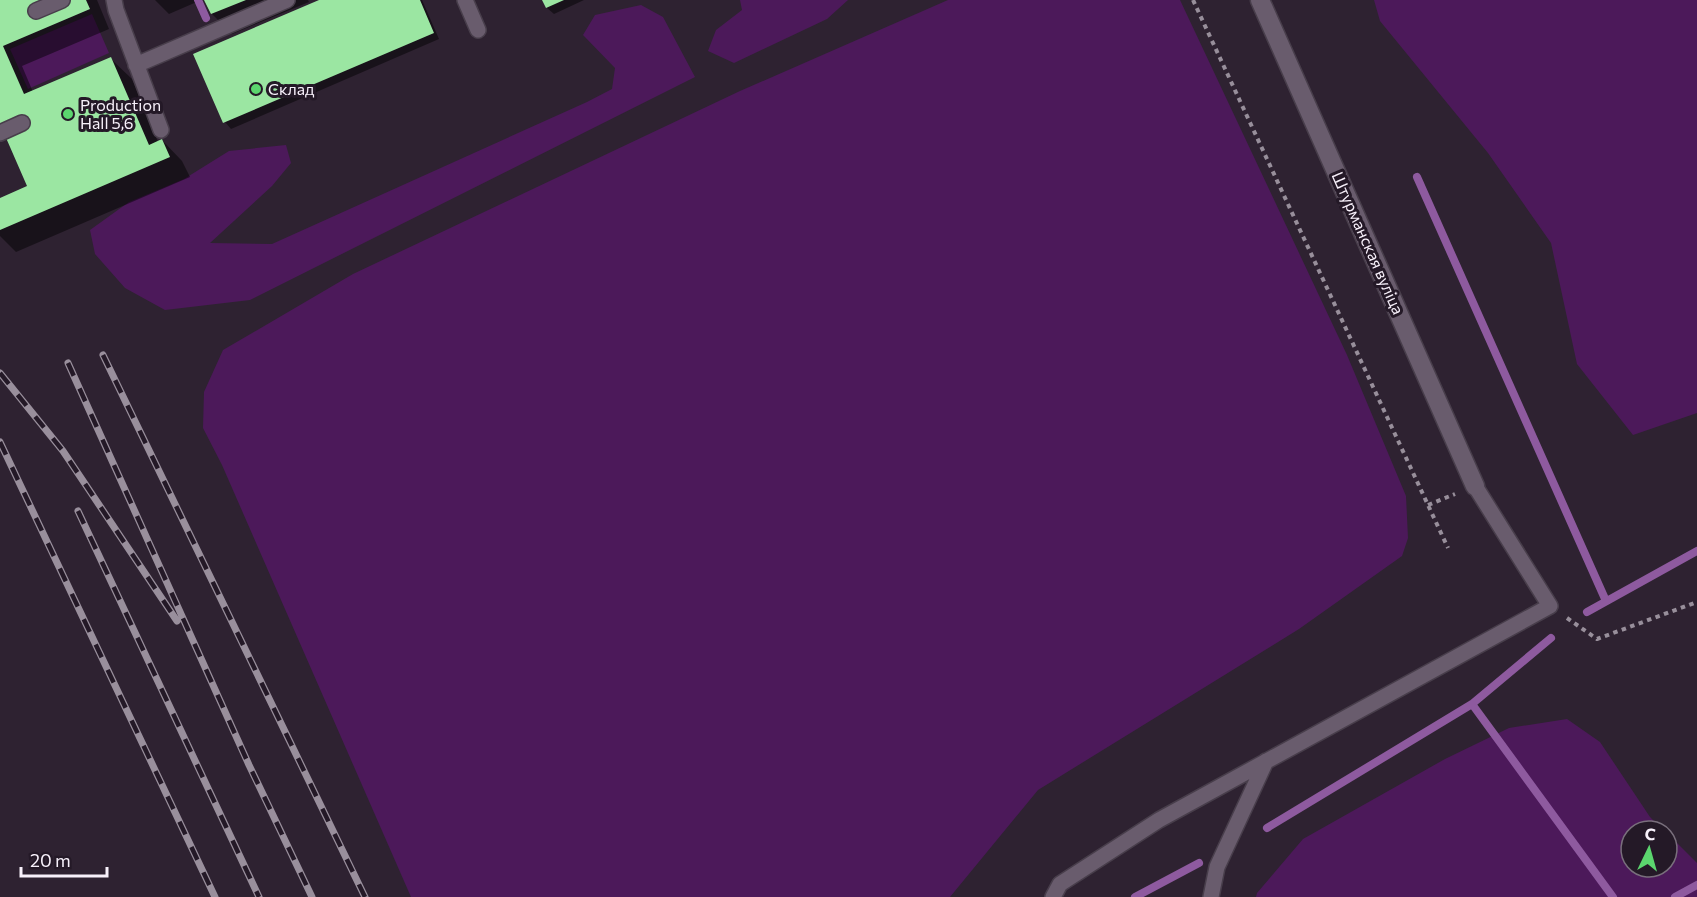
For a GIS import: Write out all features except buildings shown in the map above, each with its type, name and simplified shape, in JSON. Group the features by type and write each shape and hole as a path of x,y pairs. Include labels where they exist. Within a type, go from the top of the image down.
{"street":[{"name":"Штурманская вуліца","path":"1260,0 1475,486"}],"lane":[{"path":"36,11 62,0"},
{"path":"114,0 161,130"},
{"path":"136,65 287,0"},
{"path":"465,0 478,30"},
{"path":"0,133 22,123"},
{"path":"1053,897 1060,884 1158,820 1550,606 1475,486"},
{"path":"1211,897 1218,867 1266,761"}],"path":[{"path":"1193,0 1448,548"},
{"path":"1550,606 1597,639 1697,602"}],"shaded area":[{"path":"740,0 848,0 827,19 734,63 708,51 716,30 742,10"},
{"path":"948,0 1180,0 1347,355 1406,496 1408,538 1402,556 1299,629 1038,790 950,897 411,897 222,465 203,428 204,392 223,350 353,274 740,91"},
{"path":"1374,0 1697,0 1697,413 1633,435 1577,364 1551,243 1488,153 1380,21"},
{"path":"641,5 663,17 695,77 250,300 165,310 125,288 95,254 90,230 129,202 184,179 229,151 286,145 291,163 272,186 210,243 272,244 587,102 612,89 615,68 583,35 595,15"},
{"path":"92,14 109,53 28,89 10,49"},
{"path":"1567,719 1600,742 1652,819 1619,819 1619,879 1679,879 1679,845 1697,863 1697,897 1256,897 1303,839 1445,759 1509,728"}],"waterway":[{"path":"198,0 206,18"},
{"path":"1417,177 1606,601"},
{"path":"1587,612 1697,551"},
{"path":"1267,828 1472,704 1551,638"},
{"path":"1472,704 1613,897"},
{"path":"1135,897 1199,863"},
{"path":"1675,897 1697,885"}],"railway":[{"path":"103,355 365,897"},
{"path":"68,363 249,765 312,897"},
{"path":"0,373 63,451 177,621"},
{"path":"0,442 215,897"},
{"path":"78,511 259,897"}],"place":[{"name":"Склад","path":"256,89"},
{"name":"Production Hall 5,6","path":"68,114"}]}
